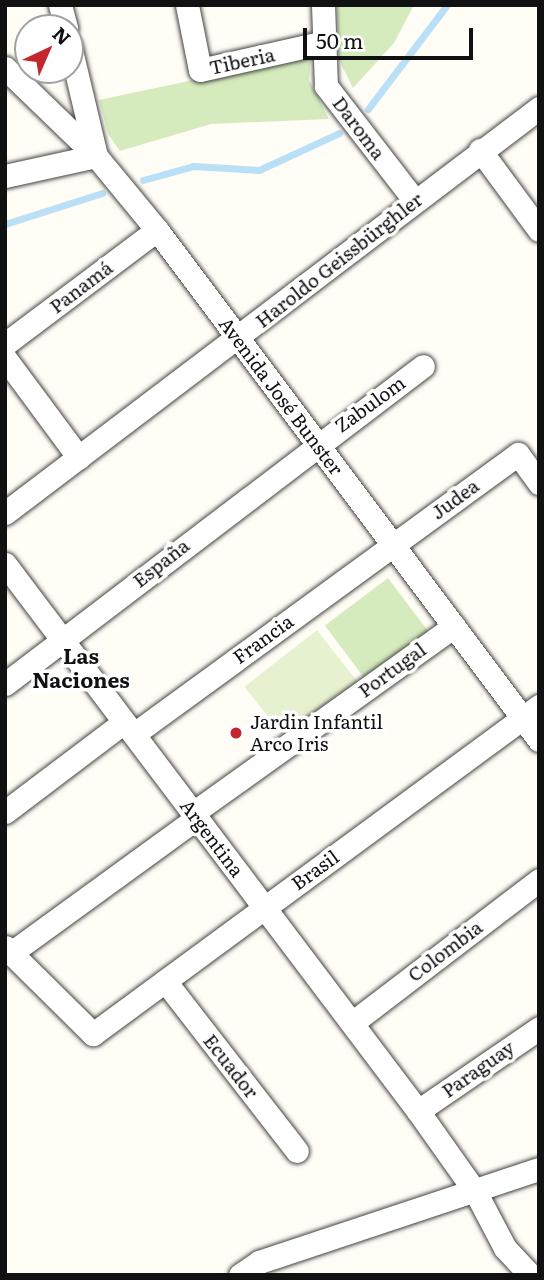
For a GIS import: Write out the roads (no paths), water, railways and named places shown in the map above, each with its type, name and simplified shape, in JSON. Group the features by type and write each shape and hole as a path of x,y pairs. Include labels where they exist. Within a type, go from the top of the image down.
{"street":[{"name":"Tiberia","path":"187,5 200,70 325,42"},
{"name":"Daroma","path":"323,5 326,86 415,201"},
{"name":"Avenida José Bunster","path":"5,68 14,89 96,156 157,230 454,626 531,712 539,740"},
{"path":"5,176 96,156 79,84"},
{"name":"Haroldo Geissbürghler","path":"5,513 238,339 539,107"},
{"path":"480,150 539,230"},
{"name":"Panamá","path":"5,344 157,230"},
{"path":"5,358 79,458"},
{"name":"Zabulom","path":"316,443 423,366"},
{"name":"España","path":"5,684 316,443"},
{"name":"Judea","path":"392,544 518,454 539,483"},
{"name":"Francia","path":"5,812 392,544"},
{"name":"Argentina","path":"5,564 418,1111 477,1193 494,1231 530,1275"},
{"name":"Portugal","path":"8,950 454,626"},
{"name":"Brasil","path":"8,950 93,1034 531,712"},
{"name":"Colombia","path":"352,1023 539,880"},
{"name":"Ecuador","path":"165,981 297,1151"},
{"name":"Paraguay","path":"418,1111 539,1028"},
{"path":"240,1275 259,1262 477,1193 539,1169"}],"waterway":[{"path":"368,109 447,5"},
{"path":"143,180 193,166 259,170 339,133"},
{"path":"5,224 102,193"}],"place":[{"name":"Jardin Infantil Arco Iris","path":"236,733"}],"district":[{"name":"Las Naciones","path":"81,667"}]}
